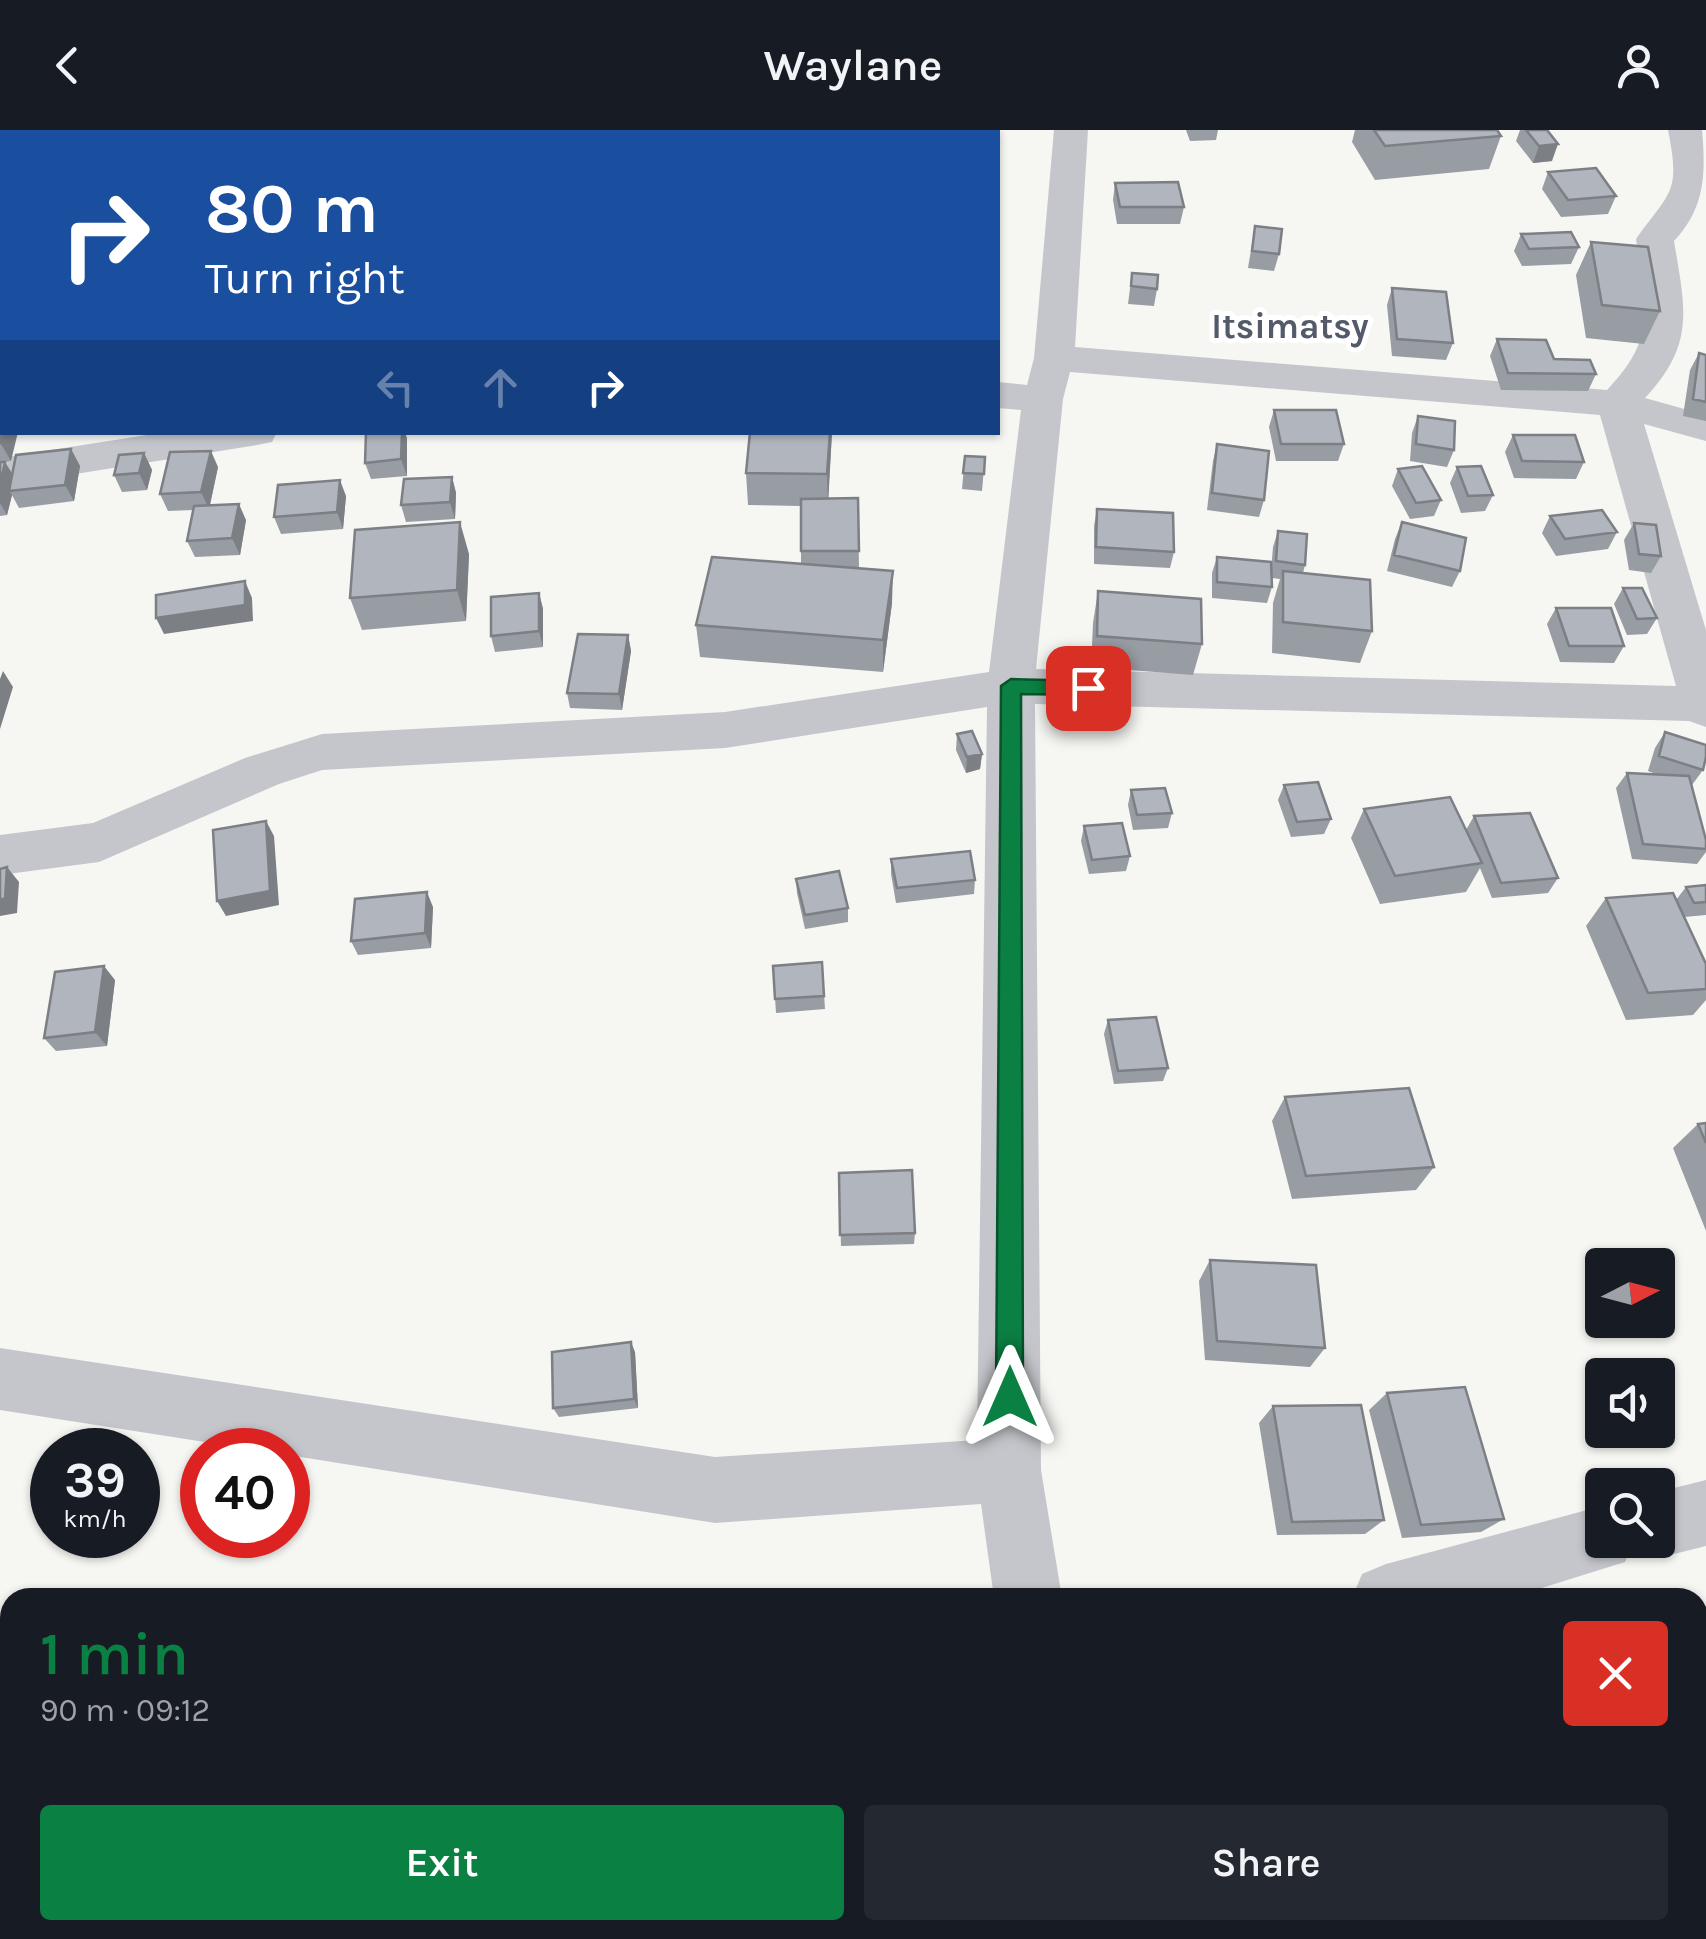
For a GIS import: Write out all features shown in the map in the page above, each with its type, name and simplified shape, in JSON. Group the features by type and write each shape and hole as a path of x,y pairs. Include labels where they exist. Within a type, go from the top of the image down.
{"street":[{"path":"1027,1588 1009,1470 1011,686 1032,384 1070,130"},
{"path":"1617,404 1653,366 1666,313 1655,239 1680,215 1694,168 1684,130"},
{"path":"1032,384 1617,404 1706,428"},
{"path":"0,855 99,842 262,771 322,752 725,730 1011,686 1705,705 1617,404"},
{"path":"0,472 237,435"},
{"path":"0,1379 715,1490 1009,1470"},
{"path":"1675,1520 1706,1512"},
{"path":"1423,1588 1585,1544"}],"building":[{"path":"1374,130 1497,130 1501,136 1385,146"},
{"path":"1526,130 1547,130 1558,144 1539,146"},
{"path":"1596,168 1616,196 1568,200 1548,172"},
{"path":"1178,182 1184,207 1120,207 1115,183"},
{"path":"1255,226 1282,229 1279,254 1252,251"},
{"path":"1571,232 1579,247 1529,249 1521,234"},
{"path":"1591,242 1648,247 1660,311 1602,305"},
{"path":"1132,273 1158,275 1157,289 1131,286"},
{"path":"1392,288 1446,292 1453,343 1397,339"},
{"path":"1497,339 1546,340 1554,359 1590,360 1596,374 1508,373"},
{"path":"1699,353 1706,355 1706,402 1693,399"},
{"path":"1274,410 1336,410 1344,444 1281,444"},
{"path":"1418,416 1455,421 1454,450 1416,444"},
{"path":"366,435 402,435 401,459 365,463"},
{"path":"750,435 830,435 827,474 746,473"},
{"path":"1513,435 1575,435 1584,462 1522,461"},
{"path":"1217,444 1269,451 1264,500 1212,493"},
{"path":"71,449 65,485 9,491 16,455"},
{"path":"211,451 201,492 160,494 170,452"},
{"path":"144,453 139,473 114,475 119,455"},
{"path":"965,456 985,457 984,474 963,473"},
{"path":"1422,466 1441,500 1416,503 1398,469"},
{"path":"1481,466 1493,495 1468,496 1457,467"},
{"path":"452,477 450,502 401,505 404,479"},
{"path":"340,480 337,512 274,517 278,485"},
{"path":"858,498 859,551 801,551 801,499"},
{"path":"239,504 232,538 187,541 194,506"},
{"path":"1097,509 1173,513 1174,552 1096,547"},
{"path":"1602,510 1617,532 1565,539 1550,516"},
{"path":"460,522 457,590 350,598 355,530"},
{"path":"1402,522 1466,538 1460,571 1394,555"},
{"path":"1634,523 1656,525 1661,556 1639,554"},
{"path":"1278,531 1307,534 1305,565 1276,561"},
{"path":"712,557 893,571 883,640 696,625"},
{"path":"1217,557 1271,562 1272,587 1217,582"},
{"path":"1283,571 1370,580 1372,631 1283,622"},
{"path":"245,581 245,605 156,618 156,595"},
{"path":"1623,588 1642,588 1657,618 1637,619"},
{"path":"1098,591 1201,599 1202,644 1097,636"},
{"path":"539,593 539,631 491,636 491,597"},
{"path":"1556,608 1611,608 1624,646 1569,646"},
{"path":"578,634 628,635 619,694 567,693"},
{"path":"972,731 982,754 967,757 957,734"},
{"path":"1665,732 1706,745 1703,770 1659,756"},
{"path":"1627,773 1689,776 1706,849 1643,844"},
{"path":"1318,782 1331,819 1297,822 1284,785"},
{"path":"1165,788 1172,813 1137,815 1131,790"},
{"path":"1450,797 1482,863 1395,876 1364,809"},
{"path":"1530,813 1558,878 1501,883 1474,816"},
{"path":"266,821 270,891 217,901 213,830"},
{"path":"1122,823 1130,856 1092,860 1084,826"},
{"path":"970,851 975,880 897,888 891,859"},
{"path":"7,867 5,899 0,899 0,869"},
{"path":"839,871 848,908 805,915 796,879"},
{"path":"1706,885 1706,902 1694,903 1686,887"},
{"path":"427,892 425,933 351,941 355,899"},
{"path":"1673,893 1706,964 1706,989 1648,993 1606,898"},
{"path":"822,962 824,996 775,999 773,966"},
{"path":"104,966 95,1032 44,1038 55,972"},
{"path":"1156,1017 1168,1068 1118,1071 1108,1020"},
{"path":"1409,1088 1434,1167 1306,1176 1285,1097"},
{"path":"1706,1123 1706,1143 1698,1124"},
{"path":"912,1170 915,1233 840,1235 839,1173"},
{"path":"1210,1260 1316,1265 1325,1348 1217,1341"},
{"path":"631,1342 634,1399 553,1408 552,1352"},
{"path":"1465,1387 1504,1519 1421,1525 1387,1393"},
{"path":"1361,1405 1384,1520 1292,1522 1273,1406"}],"district":[{"name":"Itsimatsy","path":"1290,326"}],"route":[{"path":"1010,1397 1011,686 1088,688"}]}
